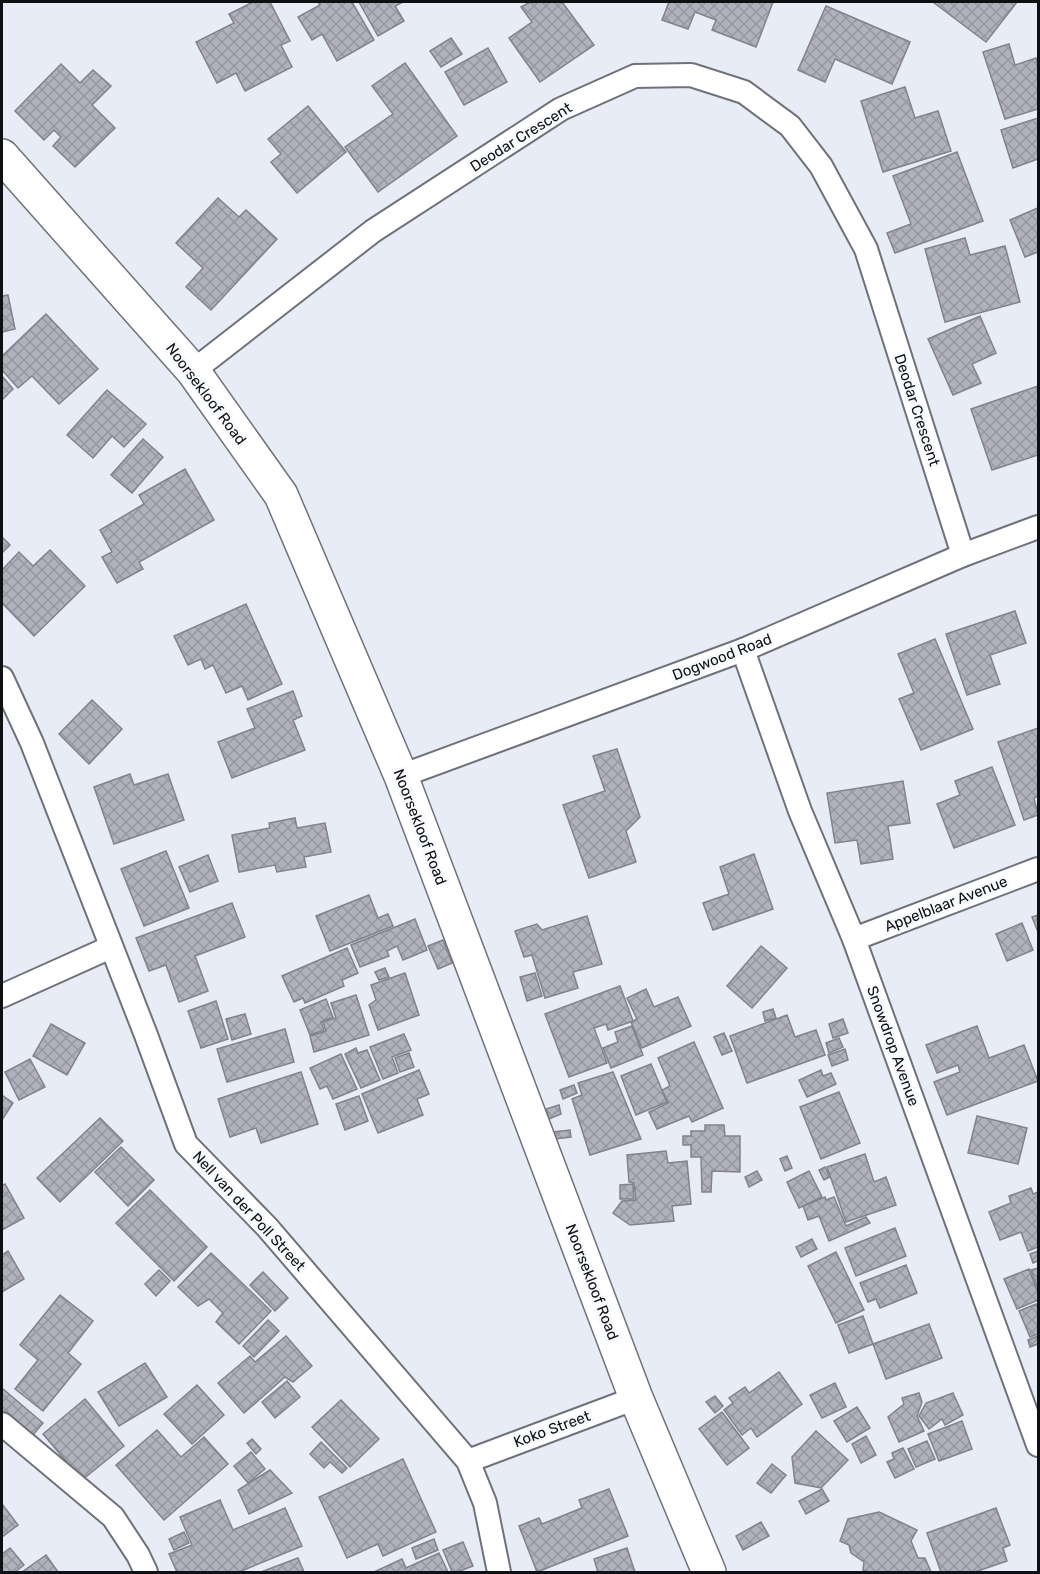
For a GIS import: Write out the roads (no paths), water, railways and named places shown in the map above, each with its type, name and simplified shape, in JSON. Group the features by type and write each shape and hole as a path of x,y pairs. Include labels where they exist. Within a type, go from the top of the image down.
{"street":[{"name":"Deodar Crescent","path":"193,371 373,231 561,109 635,76 690,75 744,92 790,126 821,166 866,249 963,555"},
{"name":"Noorsekloof Road","path":"2,156 193,371 281,495 401,776 636,1398 709,1572"},
{"name":"Dogwood Road","path":"401,776 743,650 963,555 1038,527"},
{"name":"Snowdrop Avenue","path":"743,650 800,811 854,939 1038,1445"},
{"name":"Nell van der Poll Street","path":"2,678 32,742 186,1144 267,1227 468,1461 485,1503 499,1572"},
{"name":"Appelblaar Avenue","path":"854,939 1038,869"},
{"path":"2,996 111,947"},
{"name":"Koko Street","path":"468,1461 636,1398"},
{"path":"2,1424 113,1517 138,1555 146,1572"}]}
